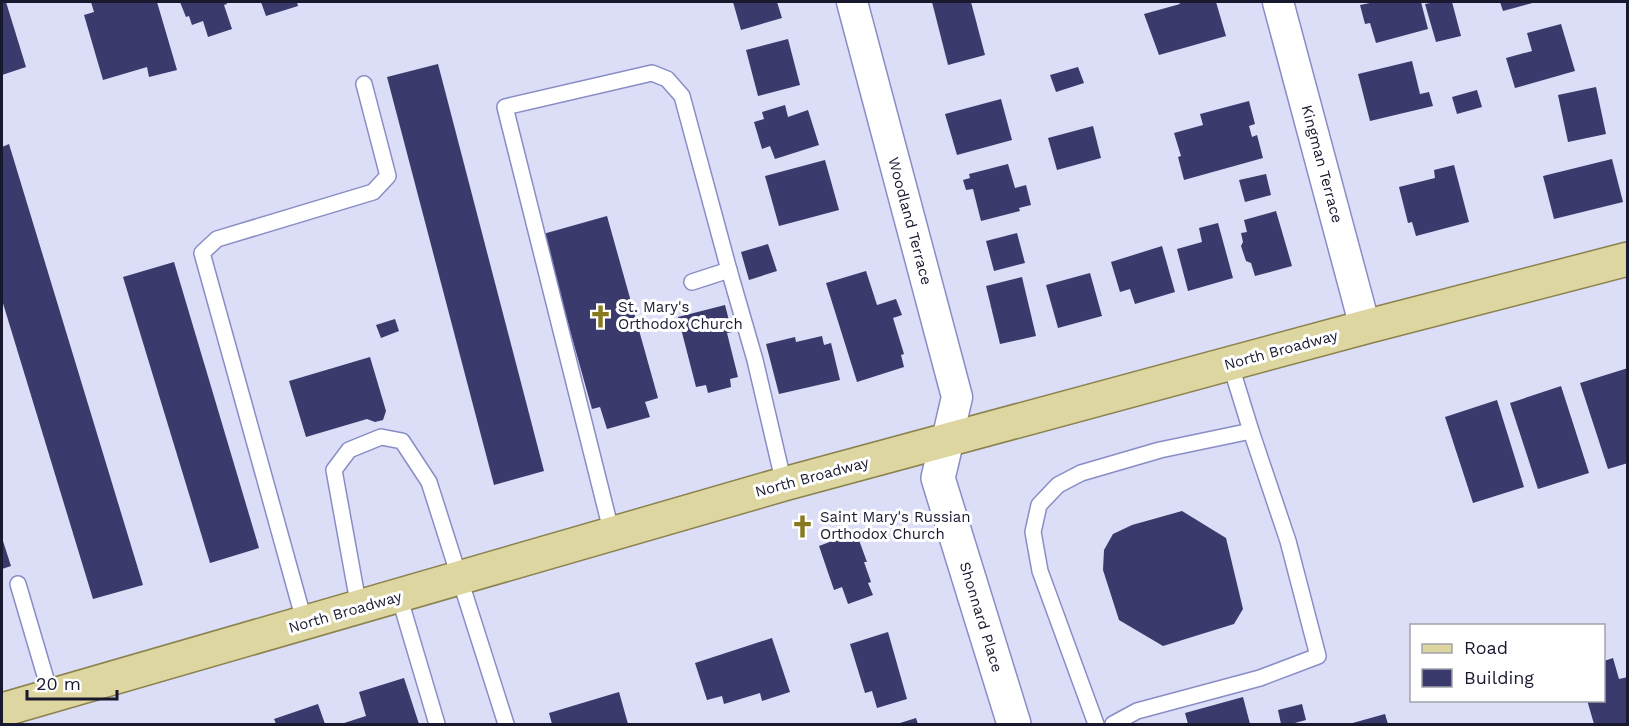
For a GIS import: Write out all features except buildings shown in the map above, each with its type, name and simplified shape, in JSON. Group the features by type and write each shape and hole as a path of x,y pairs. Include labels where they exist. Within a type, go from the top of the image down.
{"main road":[{"name":"North Broadway","path":"2,710 784,484 1365,327 1628,259"}],"street":[{"name":"Woodland Terrace","path":"852,2 957,397 947,440"},
{"name":"Kingman Terrace","path":"1278,2 1365,327"},
{"name":"Shonnard Place","path":"947,440 938,478 1014,724"}],"lane":[{"path":"612,534 505,107 652,73 667,79 682,96 755,360 784,484"},
{"path":"304,624 202,253 216,239 373,192 388,176 364,84"},
{"path":"692,282 729,270"},
{"path":"1113,724 1137,711 1260,678 1318,656 1288,541 1230,363"},
{"path":"1096,724 1040,570 1033,532 1039,505 1058,485 1081,473 1160,450 1251,431"},
{"path":"359,608 334,470 349,450 381,437 402,441 429,482 506,724"},
{"path":"18,584 51,696"},
{"path":"399,596 437,724"}],"place":[{"name":"St. Mary's Orthodox Church","path":"600,316"},
{"name":"Saint Mary's Russian Orthodox Church","path":"802,526"}]}
